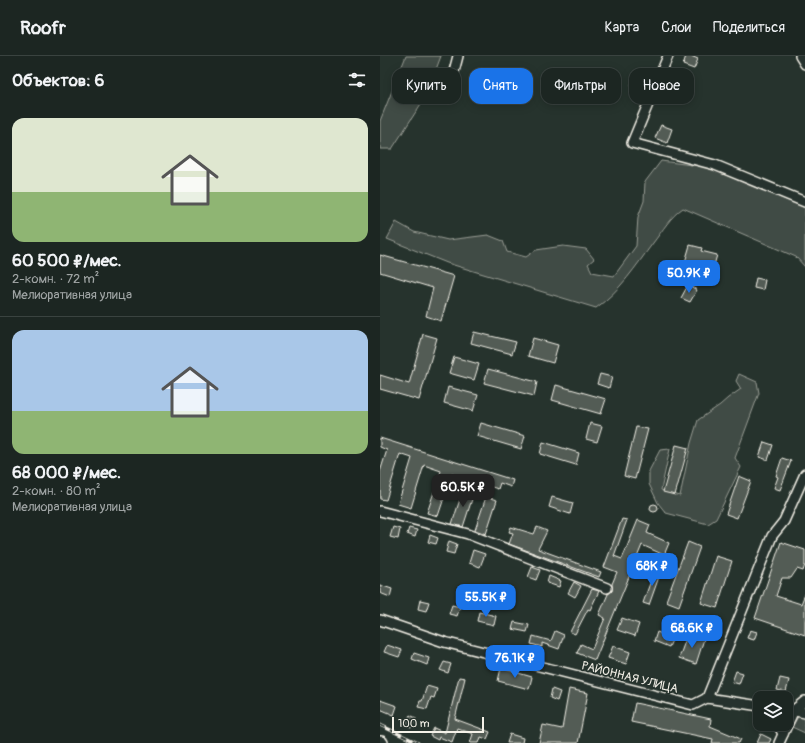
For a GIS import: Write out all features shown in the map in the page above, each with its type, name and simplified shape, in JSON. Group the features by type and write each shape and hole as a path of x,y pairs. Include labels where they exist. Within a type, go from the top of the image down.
{"street":[{"path":"455,68 458,56"},
{"path":"668,56 632,143 715,165 805,202"},
{"path":"800,56 805,64"},
{"path":"707,698 772,536 784,521 805,474"},
{"path":"380,510 468,534 607,588"},
{"name":"РАЙОННАЯ УЛИЦА","path":"380,620 444,642 693,705 707,698 753,705"},
{"path":"793,707 805,701"},
{"path":"793,710 805,713"}],"shaded area":[{"path":"406,56 441,56 436,68 401,68"},
{"path":"392,91 392,104 421,104 392,149 380,149 380,121"},
{"path":"661,161 707,167 805,208 805,267 796,257 683,208 674,215 620,286 596,308 447,263 387,239 396,222 414,232 448,240 488,235 503,241 507,252 526,257 536,250 563,246 586,249 594,259 588,264 592,272 614,276 636,246 638,217 644,201 645,182"},
{"path":"739,374 757,382 759,393 735,458 741,467 716,519 708,524 666,513 658,503 649,484 649,471 660,450 670,449 661,490 680,496 691,443 698,420 741,389 736,381"},
{"path":"799,715 805,717 805,733 793,727"}],"building":[{"path":"686,56 691,56 698,59 694,69 683,65"},
{"path":"661,125 672,129 667,143 655,138"},
{"path":"690,245 702,248 701,251 717,255 712,272 697,267 693,280 681,276"},
{"path":"380,255 454,276 441,321 426,316 433,288 380,272"},
{"path":"756,278 765,280 763,290 754,288"},
{"path":"688,285 697,290 690,302 681,298"},
{"path":"474,332 516,342 512,354 471,343"},
{"path":"423,334 437,338 419,400 380,389 380,375 409,384"},
{"path":"533,338 558,345 553,363 528,356"},
{"path":"454,357 479,364 474,380 449,373"},
{"path":"488,369 537,382 534,396 484,383"},
{"path":"600,374 612,377 609,388 597,384"},
{"path":"556,385 606,399 601,414 552,400"},
{"path":"448,387 478,395 473,411 444,403"},
{"path":"481,423 525,436 521,449 477,436"},
{"path":"590,423 602,426 597,442 586,439"},
{"path":"636,427 648,429 635,479 624,476"},
{"path":"380,438 513,480 511,487 500,483 498,489 452,474 438,516 427,513 441,471 424,465 411,508 398,504 412,458 400,454 386,500 380,499 380,472 387,450 380,447"},
{"path":"543,442 579,453 576,465 540,454"},
{"path":"764,442 773,445 768,460 759,457"},
{"path":"676,445 688,448 675,495 663,492"},
{"path":"782,458 791,461 780,490 774,488"},
{"path":"739,476 751,481 737,518 726,514"},
{"path":"463,490 474,493 463,527 452,524"},
{"path":"486,497 497,500 486,534 475,530"},
{"path":"552,497 573,503 570,514 549,507"},
{"path":"652,504 656,504 658,508 656,512 652,512 650,510 650,506"},
{"path":"622,519 627,520 614,556 622,559 638,520 650,525 647,533 669,543 664,555 642,545 595,660 577,653 581,644 592,649 605,618 599,615 608,594 612,591 612,584 617,572 604,567"},
{"path":"393,527 400,529 398,539 390,537"},
{"path":"511,527 534,534 537,527 547,531 538,549 601,572 599,577 509,544 513,533 509,532"},
{"path":"409,528 417,530 415,537 407,534"},
{"path":"430,535 438,538 436,544 428,542"},
{"path":"449,541 457,544 454,554 446,552"},
{"path":"688,542 700,547 679,606 666,601"},
{"path":"781,542 805,550 805,565 803,571 797,569 791,578 782,578 776,596 801,604 805,594 805,635 755,618"},
{"path":"473,550 485,554 480,567 469,563"},
{"path":"716,556 732,561 717,608 701,603"},
{"path":"532,567 540,570 536,580 528,577"},
{"path":"655,569 661,571 649,605 643,603"},
{"path":"549,576 561,581 559,587 547,583"},
{"path":"574,582 581,586 575,597 568,593"},
{"path":"380,585 392,589 390,597 380,593"},
{"path":"592,589 599,591 590,610 588,609 575,634 570,632"},
{"path":"420,600 429,602 426,611 418,609"},
{"path":"452,605 460,607 457,616 449,614"},
{"path":"479,612 496,616 494,625 477,621"},
{"path":"622,618 639,624 635,636 617,630"},
{"path":"514,622 529,625 527,632 512,629"},
{"path":"750,630 757,632 754,640 747,638"},
{"path":"555,631 564,635 559,649 542,643 542,647 531,644 533,636 551,641"},
{"path":"657,632 673,638 669,647 654,641"},
{"path":"688,633 704,639 696,664 679,658"},
{"path":"387,645 402,650 399,657 384,652"},
{"path":"613,646 630,652 626,664 608,658"},
{"path":"414,653 429,658 427,665 412,659"},
{"path":"444,662 451,664 448,673 440,670"},
{"path":"501,668 532,677 529,689 498,681"},
{"path":"736,671 743,673 739,684 732,682"},
{"path":"459,677 465,678 455,719 490,732 487,739 481,737 479,743 470,743 473,734 457,728 452,742 439,737 438,740 430,736 434,728 445,733"},
{"path":"780,678 789,680 786,691 777,690"},
{"path":"427,686 437,689 434,698 431,697 427,709 418,707 420,701 422,701"},
{"path":"552,689 560,692 557,701 550,698"},
{"path":"569,689 588,693 578,743 539,743 543,725 562,729"},
{"path":"380,700 397,706 394,715 380,709"},
{"path":"635,703 711,719 710,726 741,739 739,743 712,743 713,739 631,722"},
{"path":"410,715 416,718 411,728 405,725"},
{"path":"510,734 523,738 522,743 507,743"},
{"path":"761,734 771,739 769,743 757,743"}],"railway":[{"path":"380,725 418,743"}]}
